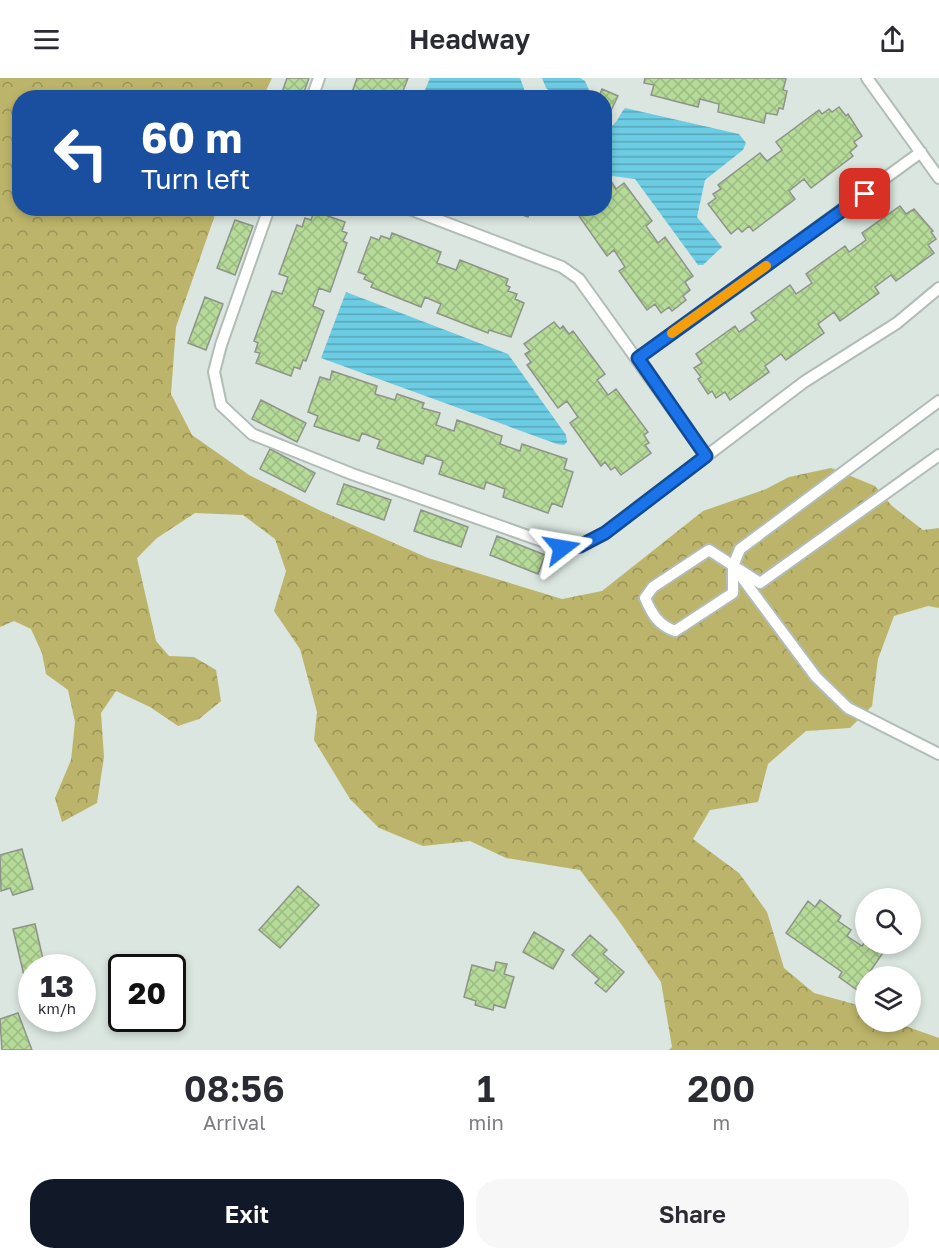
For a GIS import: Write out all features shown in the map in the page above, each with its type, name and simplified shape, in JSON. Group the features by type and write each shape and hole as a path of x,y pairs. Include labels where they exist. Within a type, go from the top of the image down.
{"lane":[{"path":"867,78 939,178"},
{"path":"638,358 921,152"},
{"path":"266,216 221,345 214,372 221,405 252,434 352,474 562,548 580,546 605,533 804,382 897,323 939,288"},
{"path":"428,216 562,267 579,279 638,358 706,456"},
{"path":"939,401 740,549 733,566 733,593 675,631 662,627 645,598 653,587 709,550 733,566 760,583 939,455"},
{"path":"733,566 816,677 848,708 939,754"}],"green space":[{"path":"0,78 272,78 266,90 12,90 12,216 215,216 176,327 171,394 192,435 249,475 319,510 428,558 562,599 602,591 703,511 766,489 789,477 831,468 875,486 892,506 923,530 939,528 939,608 928,606 894,616 878,659 872,706 850,728 806,731 768,764 758,802 710,810 693,839 739,873 767,912 784,968 814,993 855,1004 855,1032 921,1032 939,1038 939,1050 669,1050 672,1047 661,982 580,870 506,858 470,841 423,846 379,828 350,799 314,740 317,712 300,649 274,611 286,571 275,539 243,515 195,513 157,538 137,558 156,641 169,656 194,657 216,670 221,701 199,719 178,726 150,707 116,691 101,713 104,757 97,803 62,822 55,798 71,760 75,722 68,690 46,674 42,653 31,629 14,621 0,627"}],"water":[{"path":"430,78 520,78 524,90 425,90"},
{"path":"542,78 580,78 585,81 589,90 548,90"},
{"path":"625,108 739,134 746,143 743,150 705,180 697,217 722,247 703,265 698,265 635,179 612,176 612,125"},
{"path":"346,292 508,354 566,435 567,442 564,445 557,444 321,358"}],"building":[{"path":"287,78 309,78 305,90 283,90"},
{"path":"357,78 408,78 403,90 353,90"},
{"path":"645,78 781,78 786,79 783,90 787,91 783,109 779,108 777,115 766,113 764,123 718,112 719,104 700,99 698,107 651,95 654,85 644,83"},
{"path":"612,93 618,96 612,109"},
{"path":"839,107 846,116 848,114 862,136 854,142 857,146 850,152 853,156 811,188 804,179 789,191 795,199 753,231 749,226 742,232 738,228 731,234 708,204 716,198 713,194 721,189 718,185 760,153 767,161 782,150 776,142 819,110 822,114 829,109 832,112"},
{"path":"612,183 616,189 624,183 652,221 646,226 658,243 665,237 693,276 685,282 690,290 683,296 686,300 672,311 669,307 661,313 655,304 647,310 619,271 625,267 614,250 607,256 579,216 612,216"},
{"path":"900,206 906,214 914,209 933,231 931,232 936,239 928,245 934,253 896,281 891,275 875,287 879,293 840,321 834,312 818,324 824,333 786,360 781,354 765,366 769,372 730,400 725,392 716,398 712,391 708,394 698,379 701,377 694,368 702,363 696,354 735,326 739,332 756,320 751,313 790,285 796,294 812,283 806,274 845,246 849,252 866,240 862,233"},
{"path":"312,216 328,216 345,222 342,231 347,233 343,241 347,243 330,292 319,288 313,306 324,311 306,361 303,360 300,369 294,367 291,376 256,363 260,353 255,352 258,343 254,341 272,291 282,294 288,277 279,274 297,225 302,227 305,218 311,220"},
{"path":"235,220 253,226 235,275 217,268"},
{"path":"392,233 441,252 437,263 456,270 460,260 508,279 506,285 510,287 508,291 517,294 515,299 524,303 511,337 489,330 488,333 437,313 441,304 425,297 421,307 371,287 373,283 364,279 366,275 358,272 371,237 379,240 381,236 390,239"},
{"path":"205,297 223,304 206,350 188,343"},
{"path":"554,322 560,329 563,326 569,334 573,331 605,374 597,380 608,395 616,389 648,432 644,435 649,443 645,445 651,453 621,475 615,467 611,470 605,462 601,466 570,423 578,417 567,401 558,408 527,365 531,362 525,354 530,351 524,344"},
{"path":"332,371 377,386 375,394 395,400 397,394 424,403 422,408 440,413 436,425 454,431 457,420 502,436 500,444 520,451 522,444 567,459 564,469 573,472 562,507 552,503 548,513 503,497 505,489 486,482 484,489 439,474 443,461 426,455 423,464 377,448 380,440 362,433 359,441 314,426 318,416 308,412 320,377 330,380"},
{"path":"261,400 306,423 297,442 252,419"},
{"path":"270,449 315,473 305,492 260,469"},
{"path":"344,484 391,500 384,520 337,504"},
{"path":"421,510 468,527 461,547 414,531"},
{"path":"497,536 545,555 538,574 490,555"},
{"path":"22,849 33,889 13,895 10,888 1,891 0,855"},
{"path":"298,886 319,905 280,948 259,930"},
{"path":"820,900 841,916 838,921 851,930 847,936 855,941 855,954 882,954 874,966 855,966 855,989 839,977 842,972 786,933 808,901 815,907"},
{"path":"35,924 42,954 19,954 13,929"},
{"path":"534,932 564,950 553,969 523,952"},
{"path":"590,935 607,950 603,954 624,972 606,992 595,983 599,979 572,955"},
{"path":"496,962 507,964 504,974 514,977 505,1008 494,1005 493,1010 475,1005 476,1001 464,997 472,965 494,971"},
{"path":"18,1013 18,1032 25,1032 32,1050 2,1050 0,1019"}],"slow traffic":[{"path":"672,333 766,266"}],"route":[{"path":"562,548 580,546 605,533 706,456 638,358 865,194"}]}
